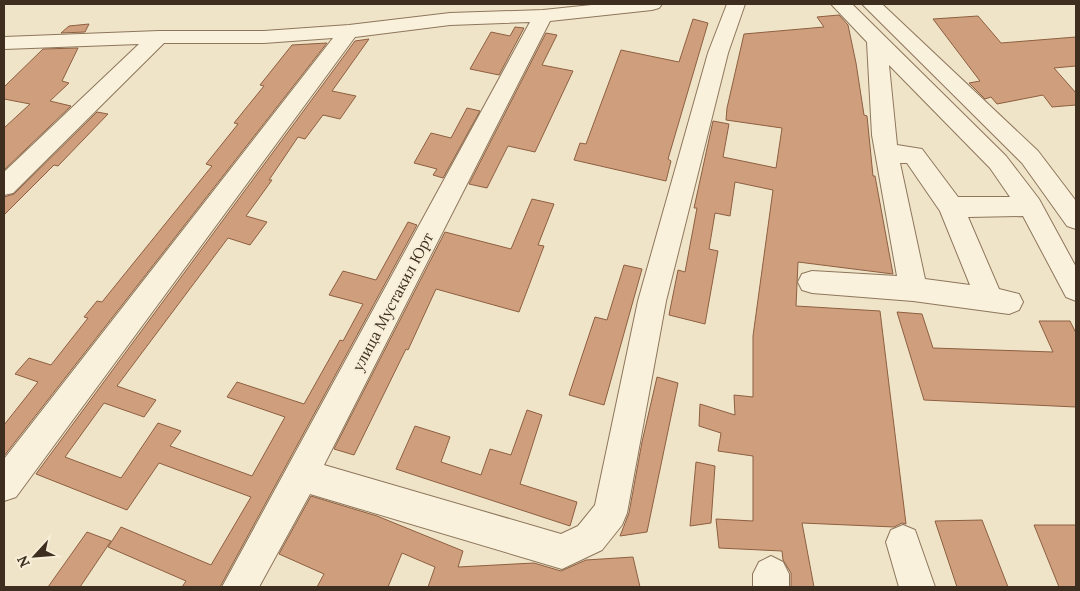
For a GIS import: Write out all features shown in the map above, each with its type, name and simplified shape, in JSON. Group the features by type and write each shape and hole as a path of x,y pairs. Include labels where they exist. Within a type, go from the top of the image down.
{"street":[{"path":"4,43 158,37 264,37 348,31 450,19 543,16 652,4"},
{"path":"302,475 562,552 590,538 610,513 652,301 718,53 736,4"},
{"path":"841,4 998,162 1030,206 1076,289"},
{"path":"871,4 1030,157 1076,219"},
{"name":"улица Мустакил Юрт","path":"240,587 302,475 543,16"},
{"path":"4,486 348,31"},
{"path":"4,186 158,37"},
{"path":"877,41 883,135 913,289"},
{"path":"812,282 913,289 999,301 952,207 914,155 887,153"},
{"path":"952,207 1030,206"},
{"path":"903,542 916,587"}],"building":[{"path":"839,15 848,25 856,63 864,115 867,116 873,176 875,176 893,274 798,262 796,306 880,311 906,524 902,523 894,527 802,523 814,587 791,587 791,573 783,560 782,551 719,548 716,519 753,521 753,456 718,451 721,433 699,426 700,404 735,415 734,395 753,397 753,336 773,190 735,182 730,216 715,213 709,249 718,251 705,324 669,315 678,270 685,272 697,208 694,208 713,121 729,124 723,157 776,168 782,128 726,120 744,34 824,27 817,17"},
{"path":"978,16 1001,43 1076,37 1076,66 1054,68 1076,93 1076,105 1052,107 1043,95 997,104 991,97 985,99 969,83 980,81 933,19"},
{"path":"693,19 708,23 668,159 671,161 666,181 574,160 580,143 586,144 621,50 679,62"},
{"path":"89,24 85,32 61,33 69,26"},
{"path":"515,27 524,28 499,75 470,69 491,32 510,36"},
{"path":"546,33 557,35 542,65 573,71 535,152 508,146 487,188 469,184"},
{"path":"369,39 332,91 356,96 340,119 323,115 305,139 298,137 269,180 272,180 246,216 267,222 250,245 228,238 117,386 156,400 144,417 104,403 65,457 121,478 158,423 181,431 170,446 252,476 285,417 227,397 237,382 304,404 340,340 343,341 363,304 329,295 343,271 376,280 408,222 417,225 220,587 182,587 186,581 108,547 121,527 211,565 251,497 159,463 127,510 36,474 355,41"},
{"path":"327,43 4,456 4,425 38,382 15,374 29,358 51,365 88,318 84,317 97,301 102,302 212,166 206,164 238,124 234,123 264,86 260,85 292,45"},
{"path":"78,48 62,81 69,83 50,101 71,106 4,170 4,128 30,104 4,99 4,87 43,49"},
{"path":"467,108 480,111 443,178 433,175 437,169 414,163 431,133 451,138"},
{"path":"97,112 108,114 58,166 54,165 4,215 4,197 14,194"},
{"path":"532,199 554,204 538,245 544,246 519,312 436,289 408,350 406,349 354,455 334,449 445,232 511,249"},
{"path":"624,265 642,269 604,405 569,395 595,317 607,320"},
{"path":"897,312 922,314 933,348 1053,352 1039,321 1070,321 1076,333 1076,407 924,400"},
{"path":"657,377 678,383 647,532 620,536 629,513 642,442"},
{"path":"527,410 542,415 520,484 577,502 570,526 396,469 415,426 450,437 441,462 481,475 490,449 511,455"},
{"path":"696,462 715,466 711,523 690,526"},
{"path":"311,496 377,516 463,551 458,567 534,563 561,571 586,560 633,557 640,587 428,587 435,567 402,553 388,587 317,587 324,574 279,554"},
{"path":"982,520 1008,587 957,587 935,521"},
{"path":"1034,525 1076,525 1076,587 1059,587"},
{"path":"87,532 111,541 80,587 48,587"}]}
